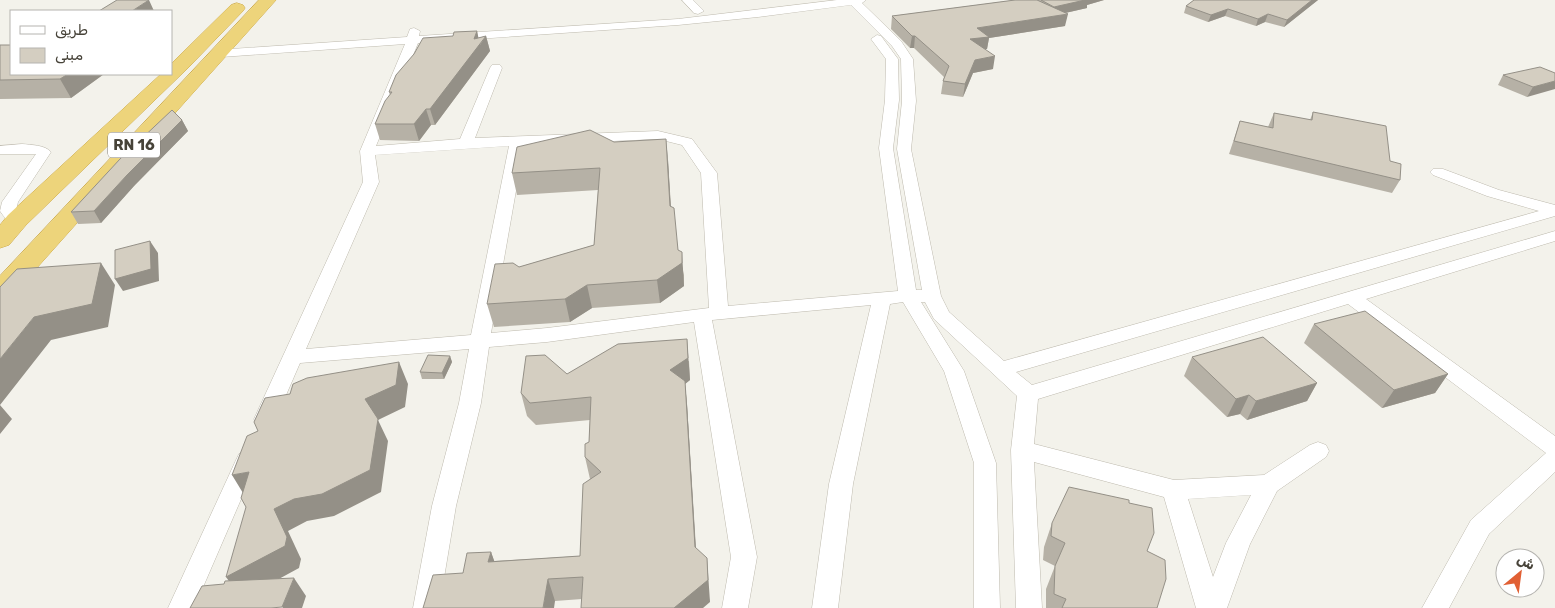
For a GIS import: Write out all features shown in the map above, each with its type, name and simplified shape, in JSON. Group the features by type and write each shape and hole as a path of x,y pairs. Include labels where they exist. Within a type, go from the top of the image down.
{"highway":[{"name":"RN 16","path":"172,73 245,0"},
{"name":"RN 16","path":"0,292 268,0"},
{"name":"RN 16","path":"0,240 17,220 170,75"}],"street":[{"path":"687,0 698,11"},
{"path":"225,48 414,35 751,7 803,0"},
{"path":"414,35 678,22 850,1 897,44 907,59 909,101 904,149 932,296 941,314 1028,394"},
{"path":"850,1 892,59 892,100 886,148 908,296 954,371 985,463 986,608"},
{"path":"181,608 371,182 367,150 414,35"},
{"path":"466,143 496,68"},
{"path":"367,150 466,143 658,135 687,142 709,173 711,314 744,557 735,608"},
{"path":"426,608 444,506 470,403 517,141"},
{"path":"0,150 30,148 44,152 10,202 8,211 17,220"},
{"path":"1438,172 1493,193 1555,210"},
{"path":"1001,368 1555,210"},
{"path":"1028,394 1555,236"},
{"path":"293,357 547,335 711,314 882,298 932,296"},
{"path":"1351,297 1555,448"},
{"path":"825,608 841,484 882,298"},
{"path":"1028,394 1022,450 1029,608"},
{"path":"1022,450 1174,490 1269,484"},
{"path":"1214,608 1238,543 1269,484 1318,451"},
{"path":"1434,608 1480,527 1555,458"},
{"path":"1174,490 1209,608"}],"building":[{"path":"117,0 149,0 134,10 101,10"},
{"path":"1015,0 1037,0 1068,14 977,28 989,37 970,39 995,56 975,60 965,84 943,81 949,66 915,36 912,36 892,16"},
{"path":"1041,0 1085,0 1054,7"},
{"path":"1194,0 1312,0 1287,20 1268,14 1258,19 1228,9 1211,15 1186,6"},
{"path":"477,31 474,39 486,36 430,109 426,109 414,124 375,124 385,101 392,92 389,92 396,75 414,54 423,38 453,36 454,32"},
{"path":"0,45 10,45 10,75 66,75 60,79 0,80"},
{"path":"1540,67 1555,73 1555,81 1533,87 1503,75"},
{"path":"172,110 182,120 94,211 71,212 120,159"},
{"path":"1313,112 1386,126 1390,161 1401,164 1400,180 1234,141 1240,121 1273,128 1274,113 1312,120"},
{"path":"590,130 614,142 666,139 670,206 674,208 678,250 682,252 682,263 657,280 587,285 565,299 487,304 495,264 513,263 519,267 594,245 600,168 512,173 517,147"},
{"path":"150,241 151,269 115,279 115,250"},
{"path":"101,263 92,304 34,317 0,359 0,287 17,269"},
{"path":"1365,311 1448,374 1394,390 1314,324"},
{"path":"1263,337 1317,383 1256,401 1249,395 1236,399 1192,357"},
{"path":"687,339 688,358 670,370 685,381 695,547 707,558 708,580 674,608 581,608 583,577 548,579 543,608 423,608 433,575 463,573 467,553 491,552 488,562 580,556 583,484 601,472 585,457 585,444 589,442 591,397 530,403 521,393 526,356 545,355 567,374 618,344"},
{"path":"428,355 450,356 442,373 420,372"},
{"path":"399,362 396,385 365,399 378,419 370,470 322,494 294,499 274,509 287,537 285,546 226,577 246,507 241,498 249,472 232,475 247,436 258,431 254,422 265,398 290,394 293,384 307,378"},
{"path":"1069,487 1129,500 1129,503 1152,508 1154,533 1147,551 1165,560 1166,579 1157,608 1062,608 1066,599 1054,594 1055,566 1065,543 1051,536 1052,523"},
{"path":"294,578 282,607 190,608 202,586 224,584 225,581"}]}
